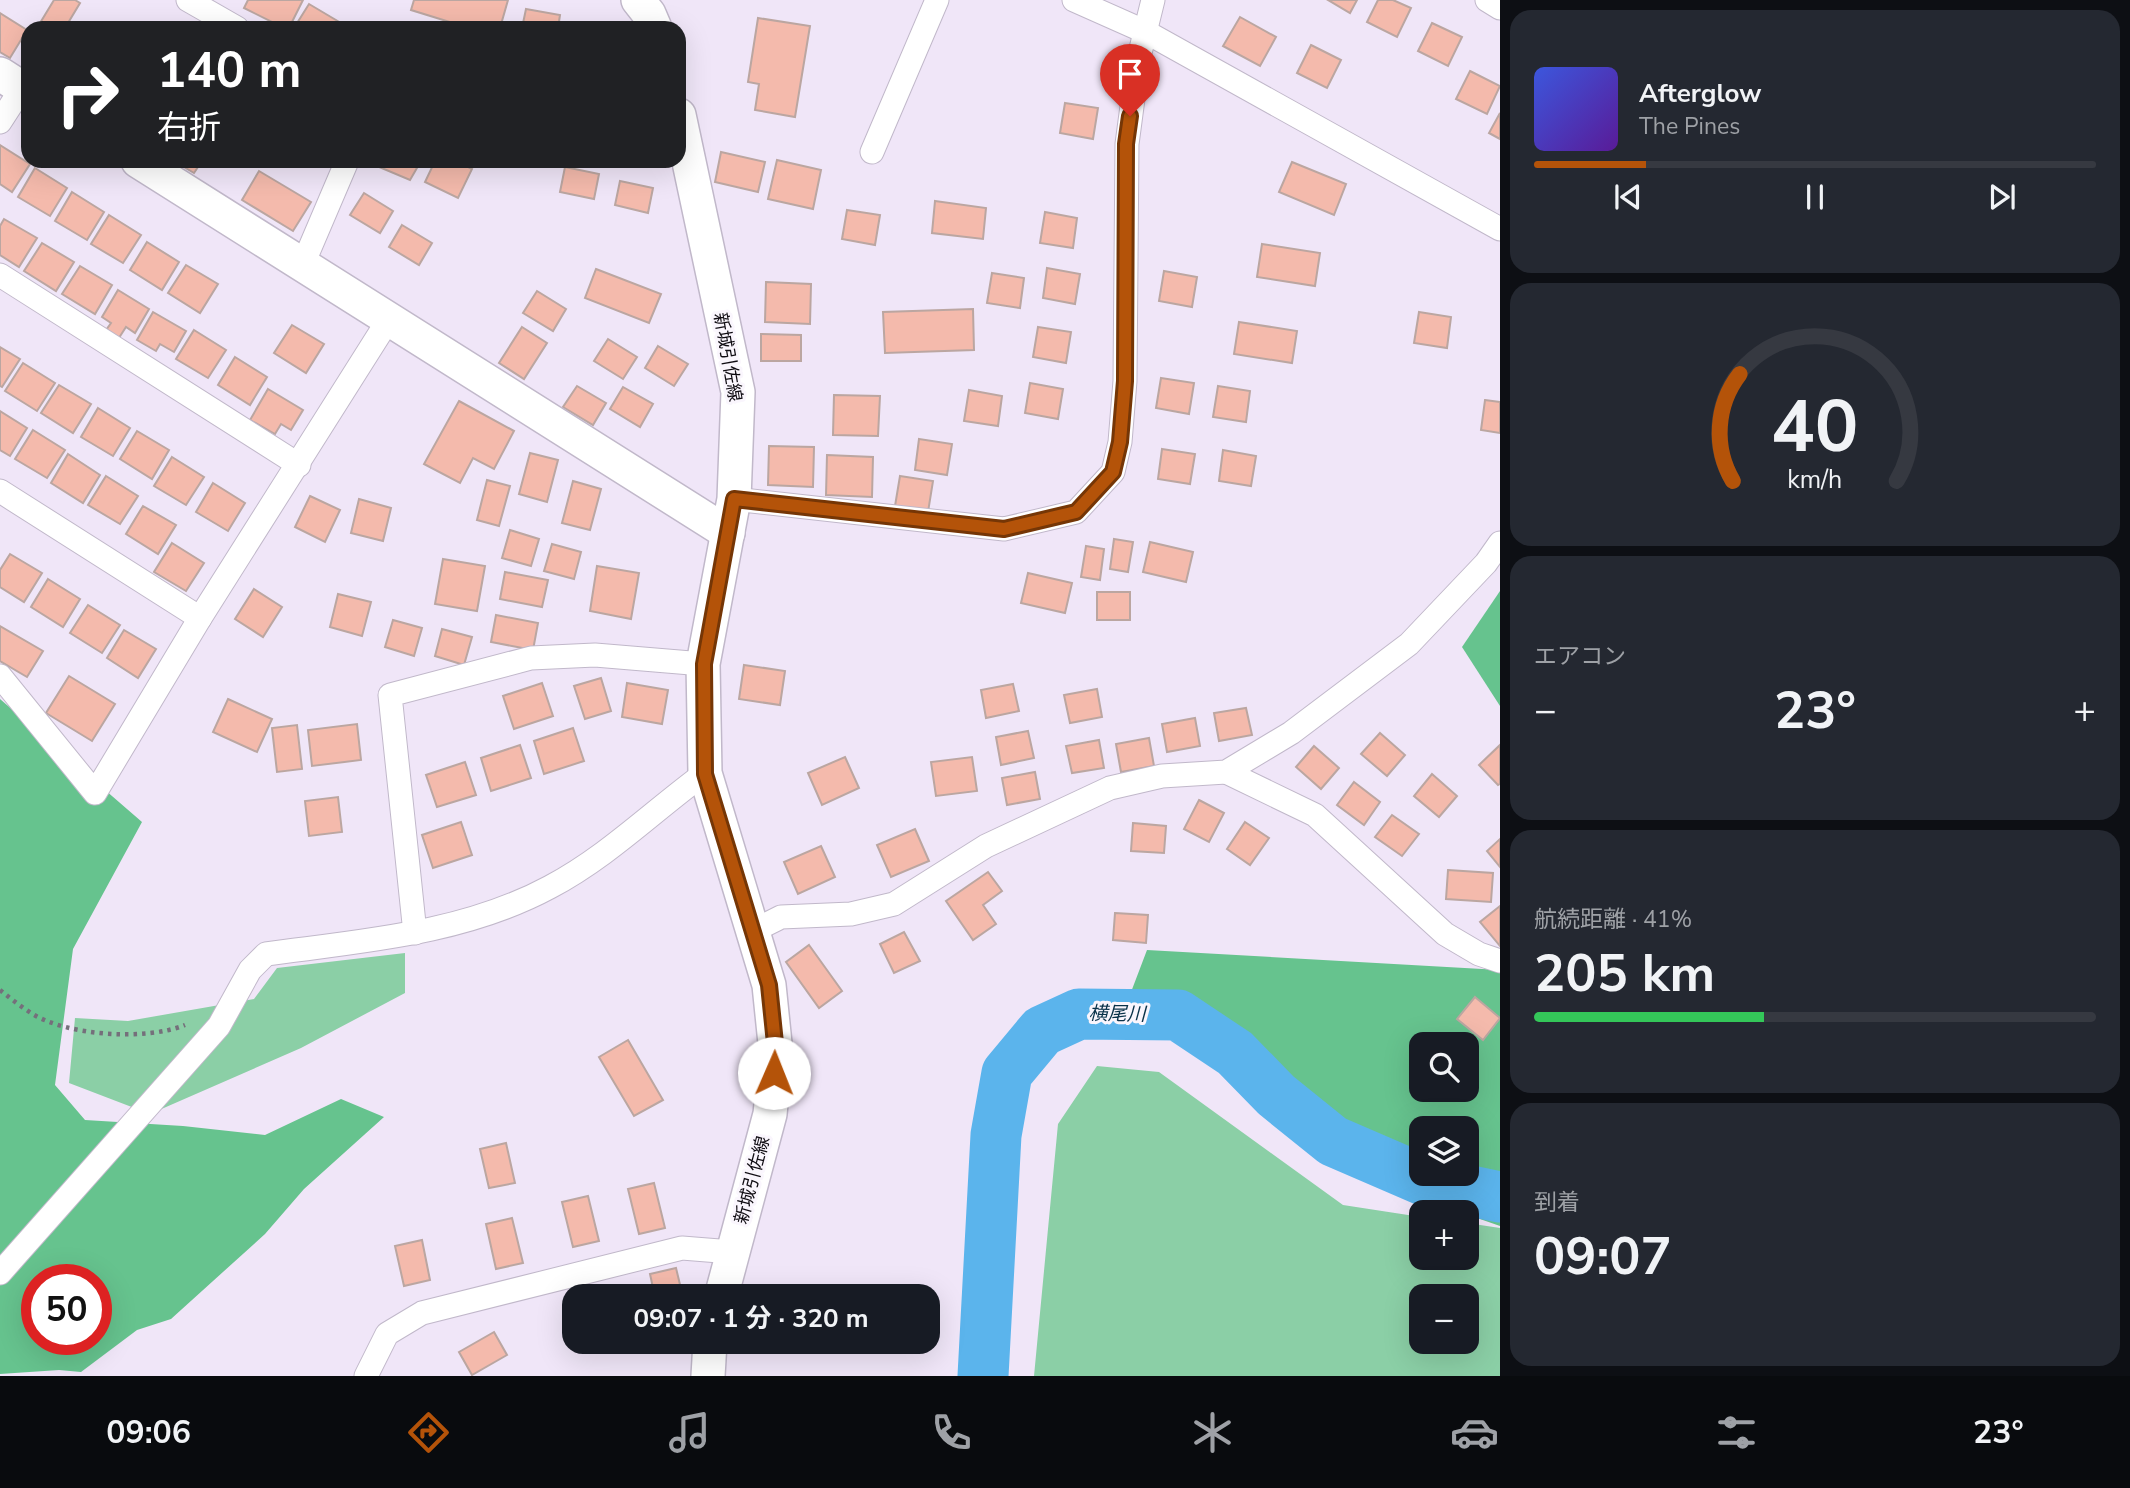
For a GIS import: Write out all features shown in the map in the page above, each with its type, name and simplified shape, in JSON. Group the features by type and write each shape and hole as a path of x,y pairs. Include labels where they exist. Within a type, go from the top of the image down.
{"main road":[{"name":"新城引佐線","path":"686,148 738,392 734,499 704,664 705,774 769,985 776,1053 770,1114 724,1284"},
{"path":"149,168 728,533"},
{"path":"708,1376 709,1354"}],"street":[{"path":"188,0 225,21"},
{"path":"872,152 937,0"},
{"path":"1074,0 1146,32 1500,229"},
{"path":"734,499 1004,529 1076,512 1113,472 1120,442 1125,381 1126,144 1138,61 1153,0"},
{"path":"1487,0 1500,8"},
{"path":"0,122 17,85"},
{"path":"303,264 344,168"},
{"path":"0,275 299,465"},
{"path":"0,677 95,793 200,618 389,319"},
{"path":"0,491 200,618"},
{"path":"753,931 781,917 851,914 894,904 986,846 1110,788 1162,776 1226,772 1291,733 1409,644 1486,563 1500,543"},
{"path":"415,933 390,695 531,658 595,655 704,664"},
{"path":"1226,772 1315,815 1445,934 1479,954 1500,961"},
{"path":"0,1273 219,1026 250,970 266,954 415,933 485,914 549,888 600,856 673,796 705,774"},
{"path":"366,1376 387,1334 422,1313 682,1248 732,1252"}],"path":[{"path":"0,990 32,1015 73,1029 108,1035 178,1028 198,1020 219,1026"}],"green space":[{"path":"1500,591 1500,706 1462,647"},
{"path":"0,699 142,822 73,949 55,1085 85,1120 183,1126 265,1135 341,1099 384,1117 304,1189 265,1234 171,1319 137,1330 112,1349 112,1264 21,1264 21,1355 104,1355 81,1372 59,1370 0,1374"},
{"path":"1147,950 1500,970 1500,1226 1479,1219 1479,1200 1425,1200 1368,1180 1128,1000"},
{"path":"405,953 405,993 301,1048 150,1114 69,1083 75,1018 128,1021 254,999 277,968"},
{"path":"1097,1066 1159,1072 1343,1205 1409,1215 1409,1270 1479,1270 1479,1225 1500,1228 1500,1376 1034,1376 1058,1124"}],"building":[{"path":"54,0 75,0 80,3 69,21 41,21"},
{"path":"248,0 303,0 292,21 270,21 244,8"},
{"path":"414,0 508,0 502,21 446,21 411,10"},
{"path":"1328,0 1357,0 1350,13"},
{"path":"1378,0 1393,0 1411,8 1397,37 1367,22"},
{"path":"309,4 338,21 298,21"},
{"path":"526,9 560,15 559,21 523,21"},
{"path":"0,13 21,26 21,40 10,58 0,52"},
{"path":"1240,17 1276,37 1260,66 1223,46"},
{"path":"758,18 810,26 795,117 755,110 759,84 748,82"},
{"path":"1432,23 1462,37 1448,66 1418,51"},
{"path":"1311,45 1341,60 1327,88 1297,73"},
{"path":"1470,71 1500,86 1487,114 1456,99"},
{"path":"1065,103 1098,108 1093,139 1060,133"},
{"path":"1500,113 1500,139 1489,133"},
{"path":"0,145 21,158 21,168 27,168 12,192 0,184"},
{"path":"721,152 765,162 758,192 715,182"},
{"path":"777,160 821,170 813,209 768,199"},
{"path":"1292,162 1346,184 1334,215 1279,192"},
{"path":"35,168 67,188 50,216 18,197"},
{"path":"382,168 417,168 410,180"},
{"path":"432,168 472,169 458,198 425,182"},
{"path":"565,168 599,174 594,199 560,192"},
{"path":"259,171 311,202 293,231 242,200"},
{"path":"620,181 653,188 648,213 615,205"},
{"path":"72,192 104,212 87,240 55,221"},
{"path":"364,193 393,211 380,233 350,215"},
{"path":"935,201 986,208 983,239 932,233"},
{"path":"847,210 880,215 875,245 842,239"},
{"path":"1045,212 1077,218 1073,248 1040,243"},
{"path":"109,215 141,235 123,263 91,244"},
{"path":"4,219 37,238 19,267 0,255 0,226"},
{"path":"402,225 432,243 419,265 389,247"},
{"path":"147,242 179,262 162,290 130,270"},
{"path":"42,243 74,262 56,291 24,271"},
{"path":"1262,244 1320,253 1315,286 1257,277"},
{"path":"186,265 218,284 200,313 168,293"},
{"path":"80,266 112,285 95,314 62,294"},
{"path":"1047,268 1080,274 1075,304 1043,298"},
{"path":"596,269 661,294 649,323 585,298"},
{"path":"1164,271 1197,277 1192,307 1159,301"},
{"path":"992,273 1024,278 1020,308 987,303"},
{"path":"766,282 811,284 810,324 765,322"},
{"path":"118,290 149,309 135,333 126,327 117,341 104,333 111,323 102,317"},
{"path":"537,291 566,309 553,331 523,313"},
{"path":"973,309 974,350 885,353 883,312"},
{"path":"153,312 186,331 174,352 160,344 156,351 137,340"},
{"path":"1419,312 1451,317 1447,348 1414,343"},
{"path":"1239,322 1297,331 1292,363 1234,354"},
{"path":"292,325 324,344 306,373 274,353"},
{"path":"522,327 547,343 524,379 499,363"},
{"path":"1038,327 1071,332 1066,363 1033,357"},
{"path":"194,330 226,350 208,378 176,359"},
{"path":"761,334 801,335 801,361 761,361"},
{"path":"608,339 637,357 623,379 594,361"},
{"path":"658,346 688,364 674,386 645,368"},
{"path":"0,347 20,359 2,387 0,386"},
{"path":"235,357 267,377 250,405 218,385"},
{"path":"23,363 55,383 37,411 5,391"},
{"path":"1161,378 1194,383 1189,414 1156,408"},
{"path":"1030,383 1063,389 1058,419 1025,413"},
{"path":"59,385 91,404 73,433 41,413"},
{"path":"577,386 606,403 593,425 563,407"},
{"path":"1218,386 1250,391 1246,422 1213,417"},
{"path":"623,387 653,404 640,427 610,409"},
{"path":"268,389 303,410 291,430 281,424 275,434 250,420"},
{"path":"969,390 1002,396 998,426 964,421"},
{"path":"834,395 880,396 878,436 833,435"},
{"path":"1485,400 1500,402 1500,433 1481,430"},
{"path":"459,401 514,431 494,469 473,458 460,483 424,464"},
{"path":"98,408 130,428 113,456 81,437"},
{"path":"0,411 27,428 10,456 0,450"},
{"path":"33,430 65,450 47,478 15,459"},
{"path":"137,431 169,450 152,479 120,459"},
{"path":"919,439 952,444 947,475 915,470"},
{"path":"769,446 814,447 813,487 768,485"},
{"path":"1162,449 1195,454 1190,484 1158,479"},
{"path":"1223,450 1256,456 1251,486 1219,481"},
{"path":"530,453 558,460 547,502 519,494"},
{"path":"68,454 100,475 83,503 51,483"},
{"path":"827,455 873,457 872,497 826,495"},
{"path":"172,457 204,477 186,505 154,486"},
{"path":"106,476 138,496 120,524 88,505"},
{"path":"900,476 933,481 928,512 895,506"},
{"path":"487,480 510,486 499,526 477,520"},
{"path":"573,481 601,489 590,530 562,523"},
{"path":"213,483 245,503 228,531 196,512"},
{"path":"310,496 340,510 325,542 295,527"},
{"path":"359,499 391,508 383,541 351,533"},
{"path":"143,506 176,525 158,554 126,534"},
{"path":"510,530 539,539 531,566 502,558"},
{"path":"1114,539 1133,542 1128,572 1110,569"},
{"path":"1150,542 1193,552 1186,582 1143,572"},
{"path":"172,543 204,563 186,591 154,572"},
{"path":"552,544 581,552 574,579 544,571"},
{"path":"1086,546 1104,549 1100,580 1081,577"},
{"path":"10,554 42,573 24,602 0,587 0,570"},
{"path":"443,559 485,566 477,611 435,604"},
{"path":"597,566 639,573 631,619 590,611"},
{"path":"505,572 548,580 542,607 500,599"},
{"path":"1028,573 1072,583 1065,613 1021,603"},
{"path":"48,579 80,599 63,627 31,607"},
{"path":"254,589 282,607 263,637 235,619"},
{"path":"1097,592 1130,592 1130,620 1097,620"},
{"path":"338,594 371,602 362,636 330,627"},
{"path":"88,605 120,625 102,653 70,633"},
{"path":"496,615 538,623 533,650 491,642"},
{"path":"393,620 422,628 414,656 385,647"},
{"path":"0,626 43,651 27,677 0,661"},
{"path":"442,629 472,637 464,665 435,656"},
{"path":"124,630 156,649 138,678 107,658"},
{"path":"744,665 785,671 780,705 739,699"},
{"path":"69,676 115,704 92,741 46,713"},
{"path":"601,678 611,711 585,719 574,686"},
{"path":"542,683 553,716 514,729 503,696"},
{"path":"627,683 668,690 662,724 622,717"},
{"path":"1013,684 1019,711 986,718 981,690"},
{"path":"1097,689 1102,717 1070,723 1064,695"},
{"path":"228,699 272,719 257,752 213,732"},
{"path":"1246,708 1252,735 1219,741 1214,713"},
{"path":"1195,718 1200,746 1167,752 1162,724"},
{"path":"357,724 361,760 312,766 308,730"},
{"path":"297,725 302,769 277,772 272,728"},
{"path":"573,728 584,761 544,774 534,741"},
{"path":"1028,731 1034,758 1001,765 996,737"},
{"path":"1380,733 1405,755 1387,776 1361,754"},
{"path":"1149,738 1154,766 1121,772 1116,744"},
{"path":"1099,740 1104,768 1072,773 1066,746"},
{"path":"520,745 531,778 491,791 481,758"},
{"path":"1500,745 1500,784 1498,785 1479,765"},
{"path":"1314,746 1339,768 1321,789 1296,767"},
{"path":"845,757 859,788 822,805 808,773"},
{"path":"972,757 977,791 936,796 931,762"},
{"path":"465,762 476,795 437,807 426,775"},
{"path":"1035,772 1040,799 1007,805 1002,778"},
{"path":"1432,774 1457,796 1439,817 1414,796"},
{"path":"1354,782 1380,802 1364,825 1337,805"},
{"path":"338,797 342,832 309,836 305,801"},
{"path":"1199,800 1224,813 1209,842 1184,829"},
{"path":"1392,815 1419,834 1402,856 1375,837"},
{"path":"461,822 472,855 433,868 422,835"},
{"path":"1245,822 1269,838 1250,865 1227,849"},
{"path":"1133,823 1166,826 1164,853 1131,851"},
{"path":"915,829 929,861 891,877 877,845"},
{"path":"1500,839 1500,867 1487,851"},
{"path":"821,846 835,877 798,894 784,862"},
{"path":"1448,870 1493,873 1491,902 1446,899"},
{"path":"988,872 1002,891 983,905 996,924 973,940 946,901"},
{"path":"1500,906 1500,946 1480,922"},
{"path":"1115,913 1148,915 1146,943 1113,940"},
{"path":"904,932 920,961 894,973 880,944"},
{"path":"809,945 842,991 819,1008 786,962"},
{"path":"1475,997 1500,1018 1483,1040 1479,1037 1479,1032 1473,1032 1457,1019"},
{"path":"628,1040 663,1100 634,1116 599,1057"},
{"path":"506,1143 515,1183 489,1188 480,1149"},
{"path":"654,1183 665,1228 639,1234 628,1189"},
{"path":"588,1196 599,1241 573,1247 562,1202"},
{"path":"512,1218 523,1263 496,1269 486,1224"},
{"path":"422,1240 430,1280 404,1286 395,1246"},
{"path":"676,1268 680,1284 652,1284 650,1274"},
{"path":"494,1332 507,1355 472,1375 459,1352"}],"waterway":[{"name":"横尾川","path":"983,1376 996,1135 1007,1073 1042,1031 1079,1014 1178,1015 1235,1053 1276,1095 1333,1141 1428,1182 1500,1197"}],"route":[{"path":"774,1073 776,1053 769,985 705,774 704,664 734,499 1004,529 1076,512 1113,472 1120,442 1125,381 1126,144 1130,116"}]}
